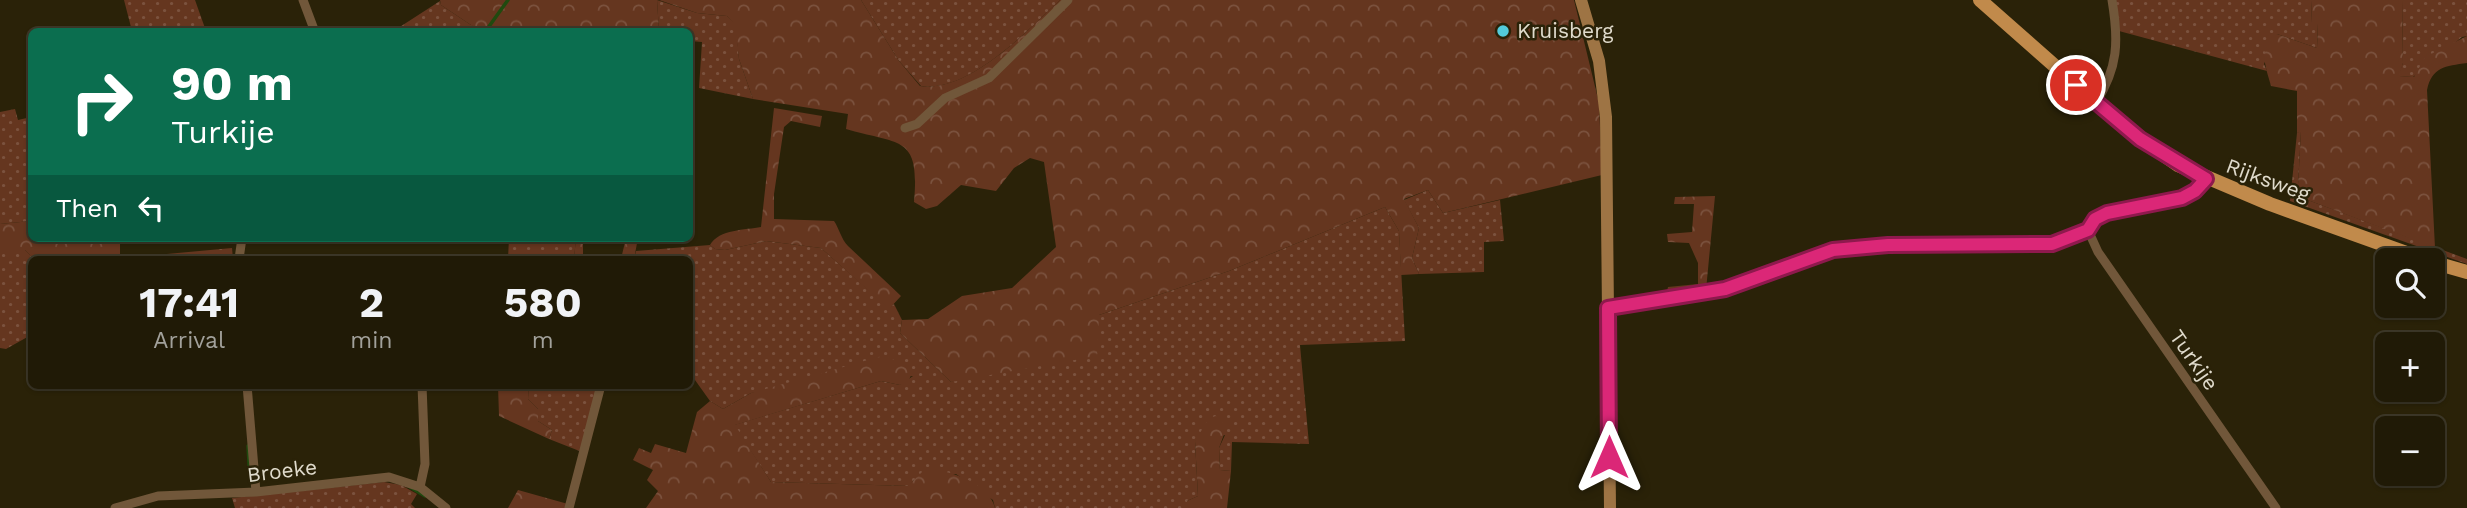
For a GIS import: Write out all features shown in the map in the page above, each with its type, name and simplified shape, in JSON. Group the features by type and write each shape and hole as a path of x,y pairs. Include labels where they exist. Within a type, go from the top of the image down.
{"main road":[{"path":"1581,0 1599,61 1606,117 1610,508"},
{"name":"Rijksweg","path":"1980,0 2096,103 2156,151 2206,179 2395,248"},
{"name":"Rijksweg","path":"2445,265 2467,272"}],"street":[{"path":"303,0 313,28"},
{"path":"905,128 917,124 945,98 989,78 1068,0"},
{"path":"2096,103 2107,86 2116,62 2112,0"},
{"path":"1608,308 1719,291 1833,250 1888,245 2052,244 2088,230 2095,219 2107,213 2191,194 2206,179"},
{"name":"Turkije","path":"2088,230 2098,253 2276,508"},
{"path":"247,389 256,492"},
{"path":"420,487 425,464 422,389"},
{"path":"569,508 600,389"},
{"name":"Broeke","path":"115,508 158,496 256,492 389,477 420,487 446,508"}],"green space":[{"path":"124,0 195,0 205,28 131,28"},
{"path":"440,0 657,0 659,28 476,28 441,5"},
{"path":"657,0 697,13 727,16 736,25 739,59 753,99 699,88 702,42 693,41 693,28 659,28"},
{"path":"659,0 861,0 899,61 920,86 939,86 958,80 996,57 1060,0 1574,0 1599,103 1602,175 1443,213 1428,190 1404,199 1419,228 1412,258 1419,274 1401,275 1399,231 1385,207 1229,271 1099,315 1097,356 951,382 900,333 902,320 928,319 962,296 1012,288 1056,247 1044,162 1030,158 1014,168 996,191 961,185 937,206 926,209 914,202 914,165 903,146 846,129 848,114 753,99 739,59 735,25 727,16 697,13"},
{"path":"861,0 1060,0 1014,43 977,70 939,86 921,86 899,61"},
{"path":"2116,0 2311,0 2312,23 2318,23 2317,48 2277,34 2264,64 2267,71 2119,31"},
{"path":"2311,0 2402,0 2403,63 2399,76 2414,77 2425,57 2467,36 2467,63 2452,65 2436,72 2427,90 2435,248 2305,199 2298,185 2301,132 2297,133 2297,91 2271,86 2264,55 2269,37 2277,34 2317,48 2318,24 2312,23"},
{"path":"2402,0 2467,0 2467,36 2462,37 2413,77 2398,76 2403,63"},
{"path":"440,1 441,5 476,28 398,28"},
{"path":"774,108 822,116 820,127 791,121 784,127 774,194 774,219 834,221 848,246 901,296 889,309 821,248 766,241 725,250 715,249 710,245 726,233 761,227"},
{"path":"15,109 18,120 28,118 28,221 0,224 0,112"},
{"path":"2301,131 2298,185 2305,199 2437,248 2422,248 2290,201 2297,133"},
{"path":"1428,190 1443,213 1500,200 1504,241 1484,242 1484,272 1419,274 1412,258 1419,228 1404,200"},
{"path":"1715,196 1706,290 1666,296 1668,287 1698,284 1698,263 1689,243 1668,242 1667,234 1692,232 1694,204 1674,204 1675,197"},
{"path":"1385,207 1399,231 1405,341 1300,345 1309,444 1232,442 1231,471 1220,470 1219,448 1225,435 1195,441 1198,496 1187,501 1187,508 995,508 993,500 956,474 914,480 909,486 771,482 734,425 881,381 900,385 913,376 751,393 723,409 710,401 693,377 693,256 635,256 636,251 710,245 715,249 725,250 766,241 821,248 889,308 894,304 902,320 900,333 951,382 1099,315 1229,271"},
{"path":"28,221 28,242 120,242 120,255 145,256 31,256 25,250 0,250 0,224"},
{"path":"509,242 576,242 574,256 508,256"},
{"path":"576,242 583,242 583,254 598,256 574,256"},
{"path":"625,242 637,242 635,256 622,256"},
{"path":"232,248 233,256 145,256"},
{"path":"0,250 25,250 31,256 28,256 28,337 6,349 0,348"},
{"path":"2445,251 2467,259 2467,264 2445,256"},
{"path":"882,356 899,361 912,372 908,383 900,385 881,381 735,425 771,482 908,486 925,469 935,470 977,484 991,499 995,508 646,508 658,491 647,480 653,470 633,460 639,448 651,453 655,444 686,453 697,412 710,401 723,409 751,393"},
{"path":"498,389 529,389 528,399 538,409 538,421 552,430 549,439 499,416"},
{"path":"529,389 597,389 582,452 549,439 552,430 538,421 538,409 528,399"},
{"path":"1216,416 1227,426 1219,448 1220,470 1231,471 1227,508 1187,508 1187,501 1198,496 1195,441 1209,418"},
{"path":"384,482 401,485 417,494 411,504 415,508 235,508 232,498"},
{"path":"518,490 568,504 567,508 508,508"}],"waterway":[{"path":"488,28 508,0"},
{"path":"248,446 250,480"},
{"path":"410,487 425,496"}],"place":[{"name":"Kruisberg","path":"1503,31"}],"route":[{"path":"1609,457 1608,308 1708,294 1742,285 1833,250 1888,245 2052,244 2088,230 2100,215 2182,198 2195,191 2206,179 2156,151 2110,116 2076,85"}]}
